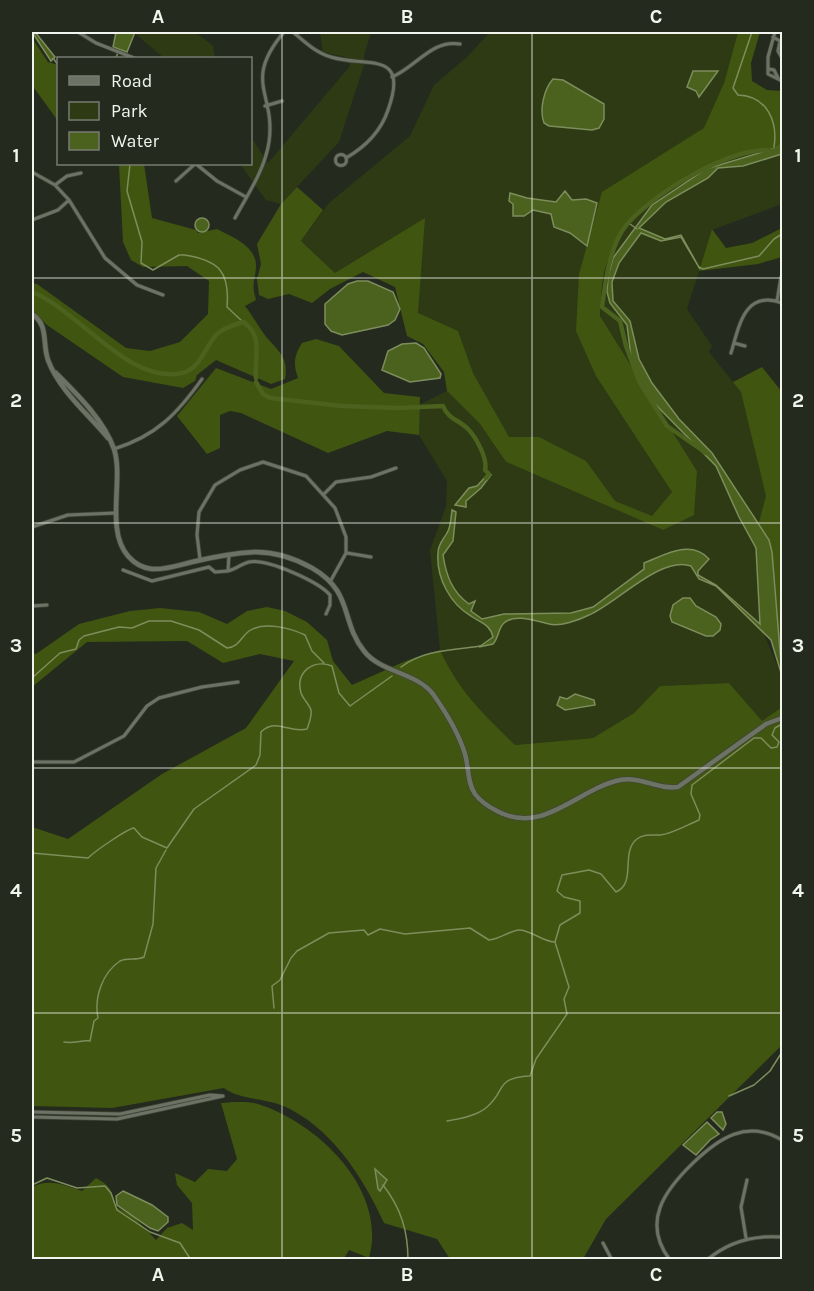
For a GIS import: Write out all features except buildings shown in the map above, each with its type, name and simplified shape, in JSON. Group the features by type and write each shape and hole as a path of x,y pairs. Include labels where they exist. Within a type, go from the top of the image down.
{"street":[{"path":"78,32 102,46 130,57"},
{"path":"235,218 266,157 270,125 262,87 264,66 272,48 284,32"},
{"path":"294,32 324,55 378,63 386,67 392,77 394,93 381,126 367,143 346,158"},
{"path":"774,32 768,57 768,76 783,81"},
{"path":"773,37 779,40 778,51 783,58"},
{"path":"392,77 411,68 434,48 448,43 460,44"},
{"path":"769,69 774,70 778,78"},
{"path":"265,106 282,101"},
{"path":"176,181 194,165"},
{"path":"196,165 217,181 247,197"},
{"path":"32,171 55,186 69,200 105,258 138,285 163,295"},
{"path":"55,186 67,176 81,173"},
{"path":"32,220 58,210 69,200"},
{"path":"777,301 781,277"},
{"path":"731,353 745,310 760,302 783,303"},
{"path":"32,314 43,325 46,354 56,373 95,420 113,446 116,513 125,553 140,566 159,569 256,552 281,555 314,569 330,582 345,602 351,627 364,652 381,665 427,688 462,744 476,794 485,804 510,817 524,819 542,816 623,780 640,780 663,788 678,787 766,724 783,718"},
{"path":"734,343 745,346"},
{"path":"113,446 150,435 184,405 202,379"},
{"path":"200,560 197,535 199,512 215,485 240,470 263,462 291,469 306,476 335,508 346,537 346,552 330,582"},
{"path":"324,494 336,482 371,477 396,468"},
{"path":"32,526 68,514 116,513"},
{"path":"346,552 371,557"},
{"path":"228,571 229,555"},
{"path":"123,570 149,581 209,567 215,572 228,571 254,562 291,571 328,592 330,600 326,614"},
{"path":"32,606 47,605"},
{"path":"32,762 74,762 124,736 147,706 159,698 202,687 238,682"},
{"path":"32,1117 131,1115 223,1096 210,1095 131,1115"},
{"path":"32,1112 61,1116"},
{"path":"670,1260 661,1241 658,1219 662,1200 673,1182 710,1146 732,1133 760,1131 783,1140"},
{"path":"746,1238 741,1207 747,1180"},
{"path":"707,1260 722,1248 746,1238 783,1237"},
{"path":"603,1243 612,1260"}],"green space":[{"path":"133,32 195,32 213,46 215,57 163,57"},
{"path":"320,32 371,32 364,55 364,65 339,142 281,204 266,200 241,165 252,165 252,139 268,163 350,66 349,58 323,52"},
{"path":"490,32 738,32 724,83 700,142 602,221 588,332 686,494 653,522 501,442 410,306 391,270 335,273 301,241 329,203 410,136 434,85 467,57"},
{"path":"782,147 782,204 712,230 687,309 712,346 709,352 733,382 750,391 781,518 761,545 760,625 782,676 782,707 762,722 729,683 660,686 634,713 593,738 515,745 474,705 453,678 440,650 430,550 446,506 447,481 419,435 419,405 447,391 480,424 506,462 663,530 697,471 600,316 606,266 622,231 648,203 690,174 742,154"}],"shaded area":[{"path":"738,32 760,32 751,63 752,81 767,90 782,91 782,147 729,161 702,171 677,183 654,199 634,218 617,240 603,278 600,316 697,471 694,515 663,530 506,462 480,424 447,391 444,372 423,344 407,336 395,287 363,272 330,289 312,303 289,294 268,299 259,295 257,279 261,264 257,244 281,204 297,187 323,210 301,241 335,273 425,218 418,313 458,331 473,373 509,437 539,437 586,461 615,501 652,516 672,492 596,376 576,331 579,274 602,192 704,128 724,83"},
{"path":"32,38 48,62 57,65 57,120 32,85"},
{"path":"119,165 144,165 152,218 196,230 198,233 217,229 242,243 252,253 256,267 254,286 256,300 245,306 282,356 286,366 285,379 271,384 216,360 197,375 195,381 183,388 123,377 47,325 32,310 32,283 37,284 126,348 150,351 180,342 208,314 209,281 187,266 143,267 131,260 123,242"},
{"path":"782,228 782,257 758,264 699,271 712,229 726,248 752,243"},
{"path":"316,339 339,346 384,393 420,397 419,435 387,431 328,453 241,413 230,411 220,415 220,448 207,454 177,416 216,368 271,389 298,378 295,368 297,352 302,343"},
{"path":"762,367 782,392 782,660 778,645 769,540 758,526 766,496 741,392 733,382"},
{"path":"267,607 285,611 307,622 327,640 333,661 352,685 408,660 440,650 464,690 515,745 593,738 634,713 660,686 729,683 762,721 782,707 782,1045 606,1219 583,1259 450,1259 437,1239 384,1223 355,1171 330,1139 315,1125 281,1105 229,1092 224,1088 112,1108 32,1106 32,827 68,839 162,774 246,728 294,661 260,654 223,663 187,641 87,642 32,687 32,653 36,654 79,624 130,611 160,608 199,612 227,624 247,611"},
{"path":"221,1103 258,1104 281,1113 324,1143 343,1163 358,1184 368,1208 372,1233 369,1258 349,1250 343,1260 32,1259 32,1187 38,1184 57,1183 82,1191 96,1178 110,1190 116,1207 133,1216 156,1240 167,1228 182,1223 193,1230 192,1203 177,1185 175,1173 195,1182 208,1169 227,1171 237,1159"}],"water":[{"path":"32,32 35,32 55,57 51,61"},
{"path":"116,32 135,32 127,52 113,47"},
{"path":"693,71 718,71 699,97 696,91 687,87"},
{"path":"553,79 563,80 604,104 604,119 599,128 592,130 549,126 544,123 543,100"},
{"path":"782,146 782,154 743,166 718,168 708,178 666,202 639,228 665,239 681,235 700,269 681,237 661,241 641,233 619,263 612,282 613,301 630,321 639,359 652,383 679,419 712,453 769,540 772,552 782,676 771,640 716,586 699,579 691,566 679,564 666,567 653,574 600,609 575,621 553,625 526,619 509,620 502,625 493,644 479,647 493,637 490,629 463,611 446,589 439,571 438,550 449,528 452,510 456,512 453,541 443,555 446,569 458,594 469,604 475,601 471,611 482,619 504,614 571,613 593,607 644,569 644,563 677,550 686,549 702,553 709,559 698,571 698,575 716,585 760,624 756,548 716,466 655,404 640,383 631,357 627,325 610,303 607,292 613,258 652,205 706,169"},
{"path":"565,191 572,200 586,199 597,203 587,246 570,233 554,227 551,214 533,210 524,216 513,216 513,204 509,201 510,193 556,202"},
{"path":"202,218 207,220 209,225 207,230 202,232 197,230 195,225 197,220"},
{"path":"368,281 393,292 400,309 395,320 388,325 342,335 331,331 325,324 325,304 348,284"},
{"path":"416,343 424,348 441,374 440,378 410,382 382,370 388,351 402,344"},
{"path":"488,474 491,475 481,488 466,501 466,507 455,505 469,488 477,486"},
{"path":"683,598 690,598 696,606 716,617 721,624 720,630 713,636 706,636 672,622 670,616 673,605"},
{"path":"575,694 594,700 595,705 565,710 557,705 560,697 567,699"},
{"path":"717,1112 722,1112 726,1124 723,1130 711,1118"},
{"path":"707,1122 719,1134 696,1155 683,1145"},
{"path":"375,1169 387,1180 380,1191 378,1189"},
{"path":"123,1191 152,1205 168,1217 168,1222 158,1231 150,1228 117,1205 116,1196"}],"waterway":[{"path":"752,32 733,88 738,95 756,100 768,112 774,128 774,147"},
{"path":"116,57 118,52"},
{"path":"53,58 57,64"},
{"path":"706,453 667,426 639,381 626,346 620,321 602,307 608,268 622,231 649,203 714,164 736,155 774,151 782,145"},
{"path":"130,165 127,191 142,242 141,263 153,270 179,255 184,255 214,264 224,276 227,307 243,322"},
{"path":"630,224 637,229"},
{"path":"699,267 703,269 759,256 774,239 782,234"},
{"path":"32,292 50,301 123,357 142,368 162,374 182,373 189,370 199,361 218,333 243,322 250,327 256,340 256,378"},
{"path":"256,382 263,394 270,398 342,406 398,408 443,406 451,417 468,429 478,443 485,460 485,470 489,474 486,478"},
{"path":"32,678 60,653 76,649 79,640 84,636 119,627 132,628 149,621 171,621 199,630 227,648 234,646 255,628 262,626 285,628 305,635 312,651 324,663"},
{"path":"401,667 429,654 480,646"},
{"path":"32,853 88,858 134,828 142,837 167,848 194,809 256,765 260,755 261,732 272,726 307,729 311,710 301,693 300,685 303,673 307,669 319,664 332,666 339,693 350,706 392,676"},
{"path":"274,1008 272,986 280,980 291,958 297,951 329,933 364,930 368,935 380,929 405,934 470,928 489,940 523,930 555,942 560,925 580,913 580,901 564,897 557,891 562,875 589,870 601,874 616,892 622,888 626,882 632,845 637,839 669,833 699,820 700,815 691,794 692,785 754,738 761,738 771,748 777,747 779,742 772,735 775,728 782,724"},
{"path":"64,1042 90,1041 94,1021 98,1018 98,994 108,972 120,961 144,957 153,924 156,868 166,850"},
{"path":"447,1121 478,1113 493,1101 506,1082 530,1076 536,1059 567,1014 564,999 569,987 555,942"},
{"path":"729,1096 754,1085 770,1071 782,1052"},
{"path":"32,1185 47,1178 77,1188 105,1186 111,1193 117,1210 150,1232 180,1243 191,1260"},
{"path":"383,1185 399,1211 407,1239 408,1260"}]}
